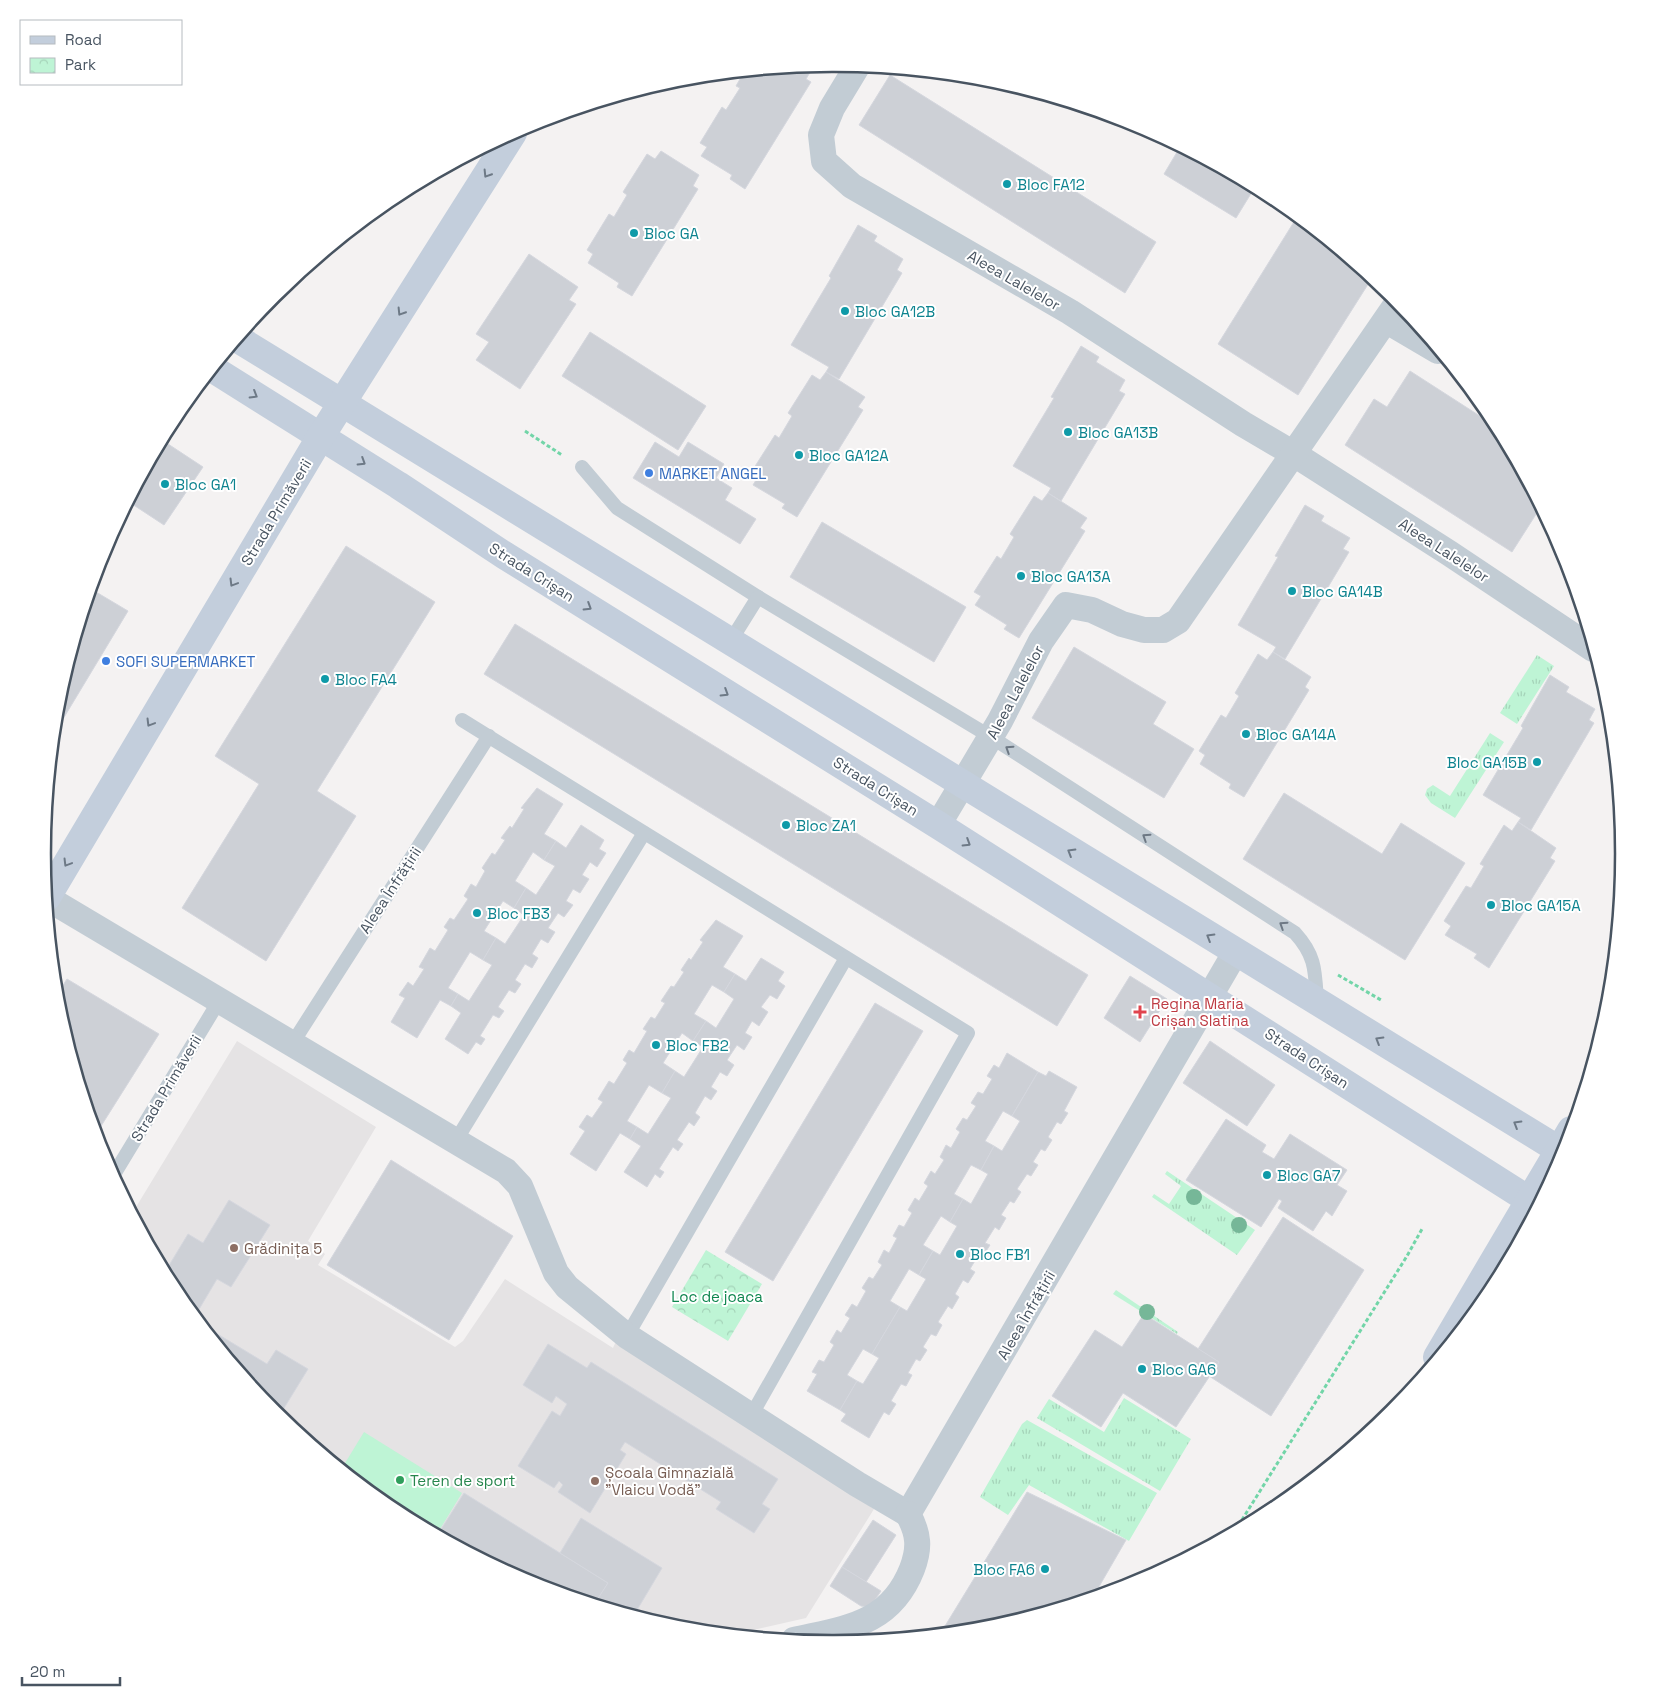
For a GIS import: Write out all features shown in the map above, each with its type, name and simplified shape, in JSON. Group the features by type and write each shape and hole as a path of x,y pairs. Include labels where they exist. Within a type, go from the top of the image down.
{"main road":[{"name":"Strada Primăverii","path":"52,888 321,436 506,143"},
{"path":"242,342 1235,953 1560,1141"},
{"name":"Strada Crișan","path":"218,372 321,436 504,555 1210,996 1533,1202"},
{"path":"1462,1317 1529,1209"}],"street":[{"name":"Aleea Lalelelor","path":"854,72 832,108 821,135 824,161 852,186 1070,312 1449,553 1586,644"},
{"name":"Aleea Lalelelor","path":"938,825 991,737 1041,641 1066,605 1092,610 1122,624 1144,630 1162,630 1178,621 1393,312 1412,328"},
{"path":"53,901 506,1172 520,1186 556,1273 567,1286 627,1336 908,1514 917,1530 916,1557 906,1584 889,1607 870,1620 856,1626 817,1635"},
{"name":"Aleea Înfrățirii","path":"908,1514 1235,953"}],"lane":[{"path":"582,467 617,508 758,597 991,737 1295,933 1306,945 1314,961 1317,1002"},
{"path":"730,642 758,597"},
{"path":"462,720 968,1033 751,1416"},
{"name":"Aleea Înfrățirii","path":"292,1044 489,736"},
{"path":"455,1142 644,832"},
{"path":"627,1336 846,958"},
{"name":"Strada Primăverii","path":"118,1168 219,1001"}],"path":[{"path":"525,431 582,467"},
{"path":"1314,961 1381,1000"},
{"path":"1242,1520 1422,1229"}],"shaded area":[{"name":"Școala Gimnazială \"Vlaicu Vodă\"","path":"237,1041 376,1127 308,1241 325,1254 318,1265 455,1347 463,1341 505,1279 613,1348 617,1339 874,1509 806,1618 750,1631 680,1620 631,1609 582,1594 534,1576 487,1555 442,1531 399,1504 357,1474 280,1406 245,1369 183,1288 136,1207"}],"green space":[{"path":"1537,655 1554,666 1517,724 1500,713"},
{"path":"1490,733 1504,742 1455,818 1431,803 1425,795 1427,789 1433,785 1450,796"},
{"path":"1167,1171 1255,1230 1237,1255 1152,1197 1154,1194 1169,1204 1181,1186 1165,1174"},
{"name":"Loc de joaca","path":"706,1250 762,1284 728,1341 672,1307"},
{"path":"1116,1290 1178,1332 1177,1334 1113,1294"},
{"path":"1124,1398 1191,1439 1160,1491 1037,1418 1049,1399 1104,1432"},
{"path":"1027,1420 1157,1493 1129,1541 1029,1485 1008,1515 980,1497 1022,1424"},
{"name":"Teren de sport","path":"364,1432 462,1493 440,1530 399,1504 345,1464"}],"building":[{"path":"810,72 806,79 811,82 745,189 730,179 732,175 701,156 707,147 700,143 722,107 726,110 740,88 736,86 741,77"},
{"name":"Bloc FA12","path":"890,75 1156,242 1125,293 859,125"},
{"name":"Bloc GA","path":"661,151 699,175 693,186 698,189 632,296 617,287 619,283 588,263 593,254 587,250 609,214 614,217 627,195 623,192 647,154 655,159"},
{"path":"1177,151 1251,193 1236,218 1164,174"},
{"path":"1294,222 1368,284 1298,395 1218,344"},
{"name":"Bloc GA12B","path":"858,225 877,236 874,241 903,259 897,270 902,273 839,379 826,372 829,367 791,345 831,278 829,276"},
{"path":"529,254 578,287 569,300 576,304 520,389 476,360 489,342 476,334"},
{"path":"590,332 706,406 678,450 562,376"},
{"name":"Bloc GA13B","path":"1081,346 1099,357 1096,362 1125,380 1119,391 1125,394 1061,501 1048,493 1051,488 1013,466 1054,398 1051,397"},
{"path":"1410,371 1482,417 1510,463 1537,513 1512,552 1345,445 1374,399 1387,407"},
{"name":"Bloc GA12A","path":"826,372 865,397 858,407 863,410 797,517 782,508 785,504 753,485 759,475 752,471 775,435 779,438 792,416 788,413 812,375 820,380"},
{"path":"655,442 679,457 688,442 724,464 716,478 732,488 725,500 756,519 740,544 633,478"},
{"name":"Bloc GA1","path":"168,444 203,467 164,525 134,505"},
{"name":"Bloc GA13A","path":"1048,493 1087,518 1080,528 1085,531 1019,638 1004,629 1007,625 975,605 981,596 974,592 997,556 1001,559 1014,537 1010,534 1034,496 1042,501"},
{"name":"Bloc GA14B","path":"1305,505 1324,516 1321,521 1350,538 1343,549 1349,552 1285,659 1273,652 1276,647 1238,625 1278,557 1275,556"},
{"path":"822,522 966,607 934,662 790,577"},
{"name":"Bloc FA4","path":"346,546 435,602 317,791 356,816 266,961 182,908 259,784 215,756"},
{"path":"97,592 128,611 63,719 78,651"},
{"name":"Bloc ZA1","path":"515,624 1088,975 1057,1026 484,674"},
{"path":"1074,647 1166,702 1153,724 1194,749 1164,798 1032,718"},
{"name":"Bloc GA14A","path":"1273,652 1311,677 1305,687 1309,690 1244,797 1229,788 1231,784 1200,764 1205,755 1199,751 1221,715 1226,718 1239,696 1235,693 1258,654 1267,660"},
{"name":"Bloc GA15B","path":"1550,675 1569,687 1566,692 1595,709 1589,720 1594,723 1531,830 1518,822 1521,818 1483,795 1523,728 1521,726"},
{"name":"Bloc FB3","path":"537,788 563,804 544,834 556,841 544,860 533,852 515,881 526,888 514,908 503,901 484,931 496,938 483,960 470,952 448,988 458,994 451,1006 440,1000 417,1038 391,1022 405,998 399,995 408,982 413,986 424,969 419,967 430,948 435,951 448,930 444,927 450,918 454,920 468,899 464,896 471,884 476,887 485,871 482,868 492,853 495,855 505,840 501,838 510,826 512,828 524,809 521,808"},
{"path":"1284,793 1382,854 1401,823 1465,863 1405,960 1243,859"},
{"name":"Bloc GA15A","path":"1518,822 1556,848 1550,858 1555,861 1489,968 1474,958 1477,954 1445,935 1451,926 1444,921 1466,886 1471,888 1484,866 1480,864 1504,825 1512,831"},
{"name":"Bloc FB3","path":"581,825 604,840 599,849 606,853 597,867 590,862 582,875 589,879 580,893 573,889 566,901 573,905 564,917 558,913 548,928 555,932 548,943 541,939 532,954 538,958 532,968 525,964 515,980 521,984 515,993 509,990 498,1007 504,1011 499,1018 493,1015 480,1036 485,1039 481,1045 476,1042 468,1054 445,1039 461,1013 451,1006 458,994 469,1001 492,965 483,960 496,938 505,944 524,915 514,908 526,888 536,895 555,866 544,860 556,841 566,848"},
{"name":"Bloc FB2","path":"716,920 743,936 723,967 735,974 724,992 712,985 694,1014 706,1021 693,1041 682,1033 663,1063 675,1071 662,1093 649,1085 627,1121 637,1127 630,1139 620,1133 596,1171 570,1154 585,1131 579,1127 587,1115 592,1118 603,1102 598,1099 609,1081 614,1084 627,1063 623,1060 629,1050 634,1053 647,1031 643,1029 651,1017 655,1019 665,1003 661,1001 671,986 674,987 684,972 681,970 689,958 691,960 703,942 700,940"},
{"name":"Bloc FB2","path":"761,958 784,972 778,981 785,986 777,999 770,995 761,1007 768,1012 759,1026 752,1021 745,1033 752,1037 744,1050 737,1045 727,1060 734,1065 727,1076 720,1072 711,1087 717,1091 711,1100 705,1096 695,1113 700,1117 694,1126 689,1122 677,1140 683,1144 678,1151 673,1147 659,1169 664,1172 660,1178 655,1174 647,1187 624,1172 641,1146 630,1139 637,1127 648,1134 671,1098 662,1093 675,1071 684,1077 703,1047 693,1041 706,1021 716,1028 734,999 724,992 735,974 746,981"},
{"path":"1130,976 1167,999 1140,1042 1104,1018"},
{"path":"67,979 159,1034 101,1126 78,1056 63,986"},
{"path":"875,1003 923,1031 773,1281 725,1252"},
{"path":"1210,1041 1275,1085 1247,1126 1183,1083"},
{"name":"Bloc FB1","path":"1007,1053 1038,1072 1012,1116 1003,1111 985,1141 994,1146 981,1170 971,1165 954,1194 963,1199 950,1222 941,1216 923,1245 933,1251 919,1275 909,1269 890,1301 900,1307 872,1354 863,1349 847,1375 857,1381 840,1410 807,1391 817,1374 812,1372 819,1360 824,1362 834,1345 830,1342 837,1330 841,1333 850,1318 845,1315 852,1304 857,1307 866,1291 862,1288 869,1277 873,1279 882,1265 878,1262 884,1250 889,1253 897,1238 893,1236 899,1225 904,1227 912,1213 908,1210 915,1198 919,1201 928,1186 924,1183 931,1171 935,1174 944,1160 940,1157 946,1145 951,1148 960,1132 956,1129 963,1118 967,1120 976,1106 971,1103 978,1092 983,1094 992,1079 987,1076 994,1065 999,1068"},
{"name":"Bloc FB1","path":"1049,1071 1077,1087 1064,1111 1068,1113 1061,1124 1057,1122 1048,1137 1052,1140 1045,1151 1041,1149 1033,1162 1038,1165 1031,1176 1027,1174 1017,1189 1021,1192 1014,1203 1010,1201 1001,1215 1006,1218 999,1230 995,1227 985,1243 990,1245 983,1256 979,1254 970,1269 975,1272 968,1283 963,1280 955,1294 959,1297 952,1309 948,1306 938,1322 942,1325 936,1336 931,1334 923,1347 927,1350 920,1361 916,1359 908,1373 912,1375 906,1386 901,1384 891,1401 896,1404 889,1415 884,1412 869,1438 841,1421 846,1414 840,1410 857,1381 863,1384 879,1358 872,1354 900,1307 907,1311 926,1279 919,1275 933,1251 940,1255 957,1226 950,1222 963,1199 971,1204 988,1174 981,1170 994,1146 1002,1151 1020,1121 1012,1116 1038,1072 1046,1076"},
{"name":"Bloc GA7","path":"1226,1119 1266,1145 1262,1152 1274,1159 1290,1134 1347,1170 1337,1185 1347,1191 1332,1216 1326,1211 1313,1231 1278,1208 1282,1201 1279,1199 1261,1227 1186,1180"},
{"path":"391,1160 513,1236 449,1340 327,1265"},
{"path":"229,1200 270,1225 231,1287 217,1279 199,1310 169,1265 188,1234 203,1243"},
{"path":"1283,1217 1364,1270 1271,1416 1209,1376 1219,1362 1198,1349"},
{"name":"Bloc GA6","path":"1144,1314 1219,1362 1176,1427 1123,1393 1101,1427 1052,1396 1095,1330 1122,1347"},
{"path":"217,1333 267,1364 276,1350 308,1369 283,1409 245,1369"},
{"name":"Școala Gimnazială \"Vlaicu Vodă\"","path":"548,1344 587,1368 591,1362 778,1479 762,1504 770,1509 754,1533 716,1509 721,1502 625,1442 620,1450 626,1454 590,1513 558,1492 563,1485 559,1481 554,1488 518,1466 552,1411 560,1416 567,1404 556,1396 552,1403 523,1385"},
{"name":"Bloc FA6","path":"1027,1492 1126,1540 1098,1589 1035,1609 942,1628"},
{"path":"464,1493 608,1583 598,1599 582,1594 534,1576 487,1555 440,1530"},
{"path":"581,1518 662,1568 637,1610 598,1599 608,1583 560,1553"},
{"path":"873,1520 896,1535 866,1582 842,1567"},
{"path":"842,1567 881,1591 870,1607 861,1606 830,1586"}],"place":[{"name":"Bloc FA12","path":"1007,184"},
{"name":"Bloc GA","path":"634,233"},
{"name":"Bloc GA12B","path":"845,311"},
{"name":"Bloc GA13B","path":"1068,432"},
{"name":"Bloc GA12A","path":"799,455"},
{"name":"MARKET ANGEL","path":"649,473"},
{"name":"Bloc GA1","path":"165,484"},
{"name":"Bloc GA13A","path":"1021,576"},
{"name":"Bloc GA14B","path":"1292,591"},
{"name":"SOFI SUPERMARKET","path":"106,661"},
{"name":"Bloc FA4","path":"325,679"},
{"name":"Bloc GA14A","path":"1246,734"},
{"name":"Bloc GA15B","path":"1537,762"},
{"name":"Bloc ZA1","path":"786,825"},
{"name":"Bloc GA15A","path":"1491,905"},
{"name":"Bloc FB3","path":"477,913"},
{"name":"Regina Maria Crișan Slatina","path":"1140,1012"},
{"name":"Bloc FB2","path":"656,1045"},
{"name":"Bloc GA7","path":"1267,1175"},
{"name":"Grădinița 5","path":"234,1248"},
{"name":"Bloc FB1","path":"960,1254"},
{"name":"Bloc GA6","path":"1142,1369"},
{"name":"Teren de sport","path":"400,1480"},
{"name":"Școala Gimnazială \"Vlaicu Vodă\"","path":"595,1481"},
{"name":"Bloc FA6","path":"1045,1569"}]}
